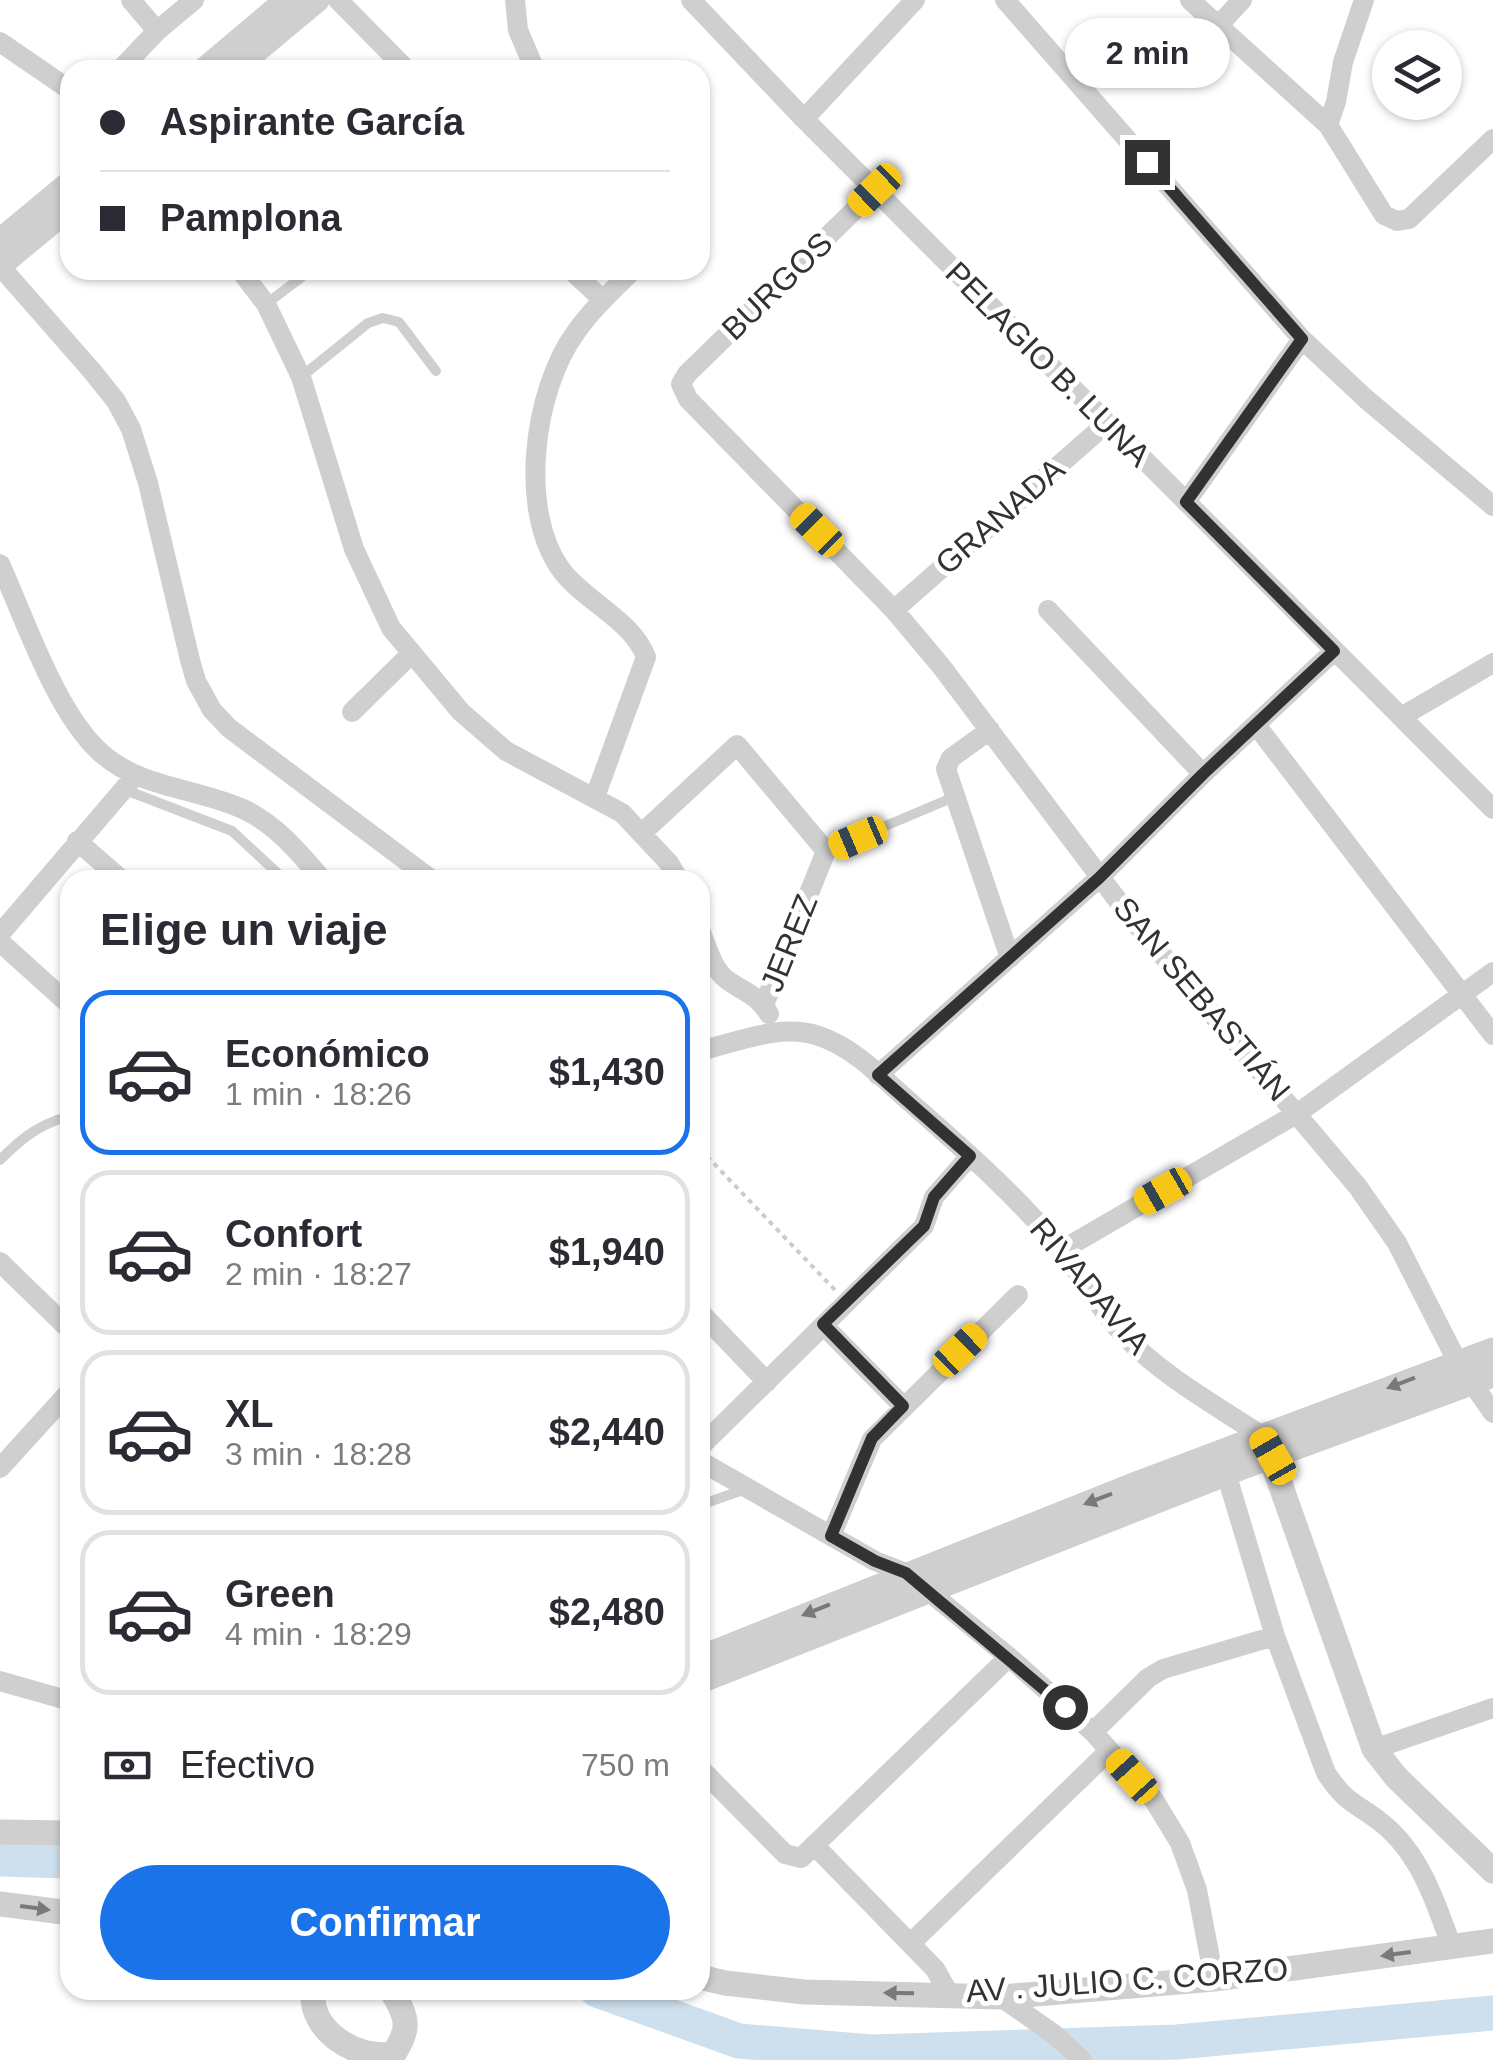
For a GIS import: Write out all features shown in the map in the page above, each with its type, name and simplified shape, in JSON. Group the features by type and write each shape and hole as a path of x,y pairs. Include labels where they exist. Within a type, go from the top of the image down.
{"street":[{"path":"131,0 156,31"},
{"path":"129,60 156,31 194,0"},
{"path":"216,60 287,0"},
{"path":"246,60 317,0"},
{"path":"338,0 397,60"},
{"path":"516,0 518,30 531,60"},
{"name":"PELAGIO B. LUNA","path":"691,0 804,119 1493,810"},
{"path":"804,119 915,0"},
{"path":"1005,0 1302,339 1366,400 1493,506"},
{"path":"1190,0 1328,124 1384,215 1396,221 1408,219 1493,139"},
{"path":"1217,26 1242,0"},
{"path":"1328,124 1364,0"},
{"path":"0,42 60,83"},
{"name":"BURGOS","path":"681,384 875,190"},
{"path":"0,241 60,191"},
{"path":"60,215 0,266 92,371 131,429 196,681 212,710 254,748 419,870"},
{"path":"248,280 266,304 301,376 364,574 391,628 462,712 506,751 622,813 674,870"},
{"path":"581,280 602,300"},
{"path":"596,797 646,657 640,642 562,570 548,547 536,493 537,444 556,364 575,332 622,280"},
{"path":"1186,502 1302,339"},
{"name":"SAN SEBASTIÁN","path":"681,384 688,399 894,610 990,730 1099,878 1358,1187 1397,1243 1474,1373 1493,1413"},
{"name":"GRANADA","path":"894,610 1106,422"},
{"path":"0,564 59,695 80,732 128,782 246,811 284,836 314,870"},
{"path":"1048,610 1203,774"},
{"path":"878,1075 1099,878 1334,651"},
{"path":"352,712 411,654"},
{"path":"1401,717 1493,663"},
{"path":"1256,725 1493,1036"},
{"path":"990,730 951,758 946,769 1010,958"},
{"name":"JEREZ","path":"642,833 737,745 826,851 764,1005"},
{"path":"0,934 128,782"},
{"path":"77,841 110,870"},
{"path":"0,942 60,996"},
{"path":"710,953 725,978 751,992 764,1005 780,1032"},
{"path":"1062,1250 1298,1112 1493,972"},
{"path":"710,979 725,978"},
{"name":"RIVADAVIA","path":"710,1049 780,1032 820,1036 849,1050 970,1156 1062,1250 1120,1332 1267,1446"},
{"path":"710,1438 924,1226 934,1197 970,1156"},
{"path":"0,1262 60,1320"},
{"path":"831,1536 872,1438 1018,1294"},
{"path":"710,1322 767,1382"},
{"path":"823,1324 903,1406"},
{"path":"710,1654 906,1573 1474,1373 1493,1350"},
{"path":"0,1468 60,1402"},
{"path":"710,1677 1226,1473 1267,1446"},
{"path":"1267,1446 1374,1749 1396,1777 1493,1871"},
{"path":"710,1467 875,1561 906,1573 1093,1732 1154,1800 1180,1844 1197,1890 1214,1979"},
{"path":"1226,1473 1275,1636 1326,1773 1354,1806 1383,1823 1402,1843 1430,1887 1452,1945"},
{"path":"1093,1732 1148,1678 1163,1669 1275,1636"},
{"path":"710,1778 784,1854 800,1858 1009,1657"},
{"path":"0,1682 60,1698"},
{"path":"1374,1749 1493,1708"},
{"path":"911,1943 1110,1751"},
{"path":"0,1832 60,1832"},
{"path":"814,1845 935,1969 949,1994"},
{"path":"0,1904 60,1912"},
{"name":"AV . JULIO C. CORZO","path":"710,1979 804,1992 1001,1997 1214,1979 1493,1941"},
{"path":"1001,1997 1054,2034 1082,2060"},
{"path":"313,2000 327,2030 376,2056 402,2044 406,2022 398,2000"}],"lane":[{"path":"266,304 298,280"},
{"path":"301,376 368,324 383,318 399,322 436,371"},
{"path":"128,782 232,831 274,870"},
{"path":"826,851 954,797"},
{"path":"0,1160 25,1135 43,1123 60,1119"},
{"path":"710,1502 749,1488"}],"path":[{"path":"710,1160 846,1301"}],"waterway":[{"path":"0,1859 60,1861"},
{"path":"625,2000 739,2041 872,2052 1177,2042 1493,2013"}],"route":[{"path":"1065,1707 906,1573 831,1536 872,1438 903,1406 823,1324 924,1226 934,1197 970,1156 878,1075 1099,878 1334,651 1186,502 1302,339 1147,162"}]}
